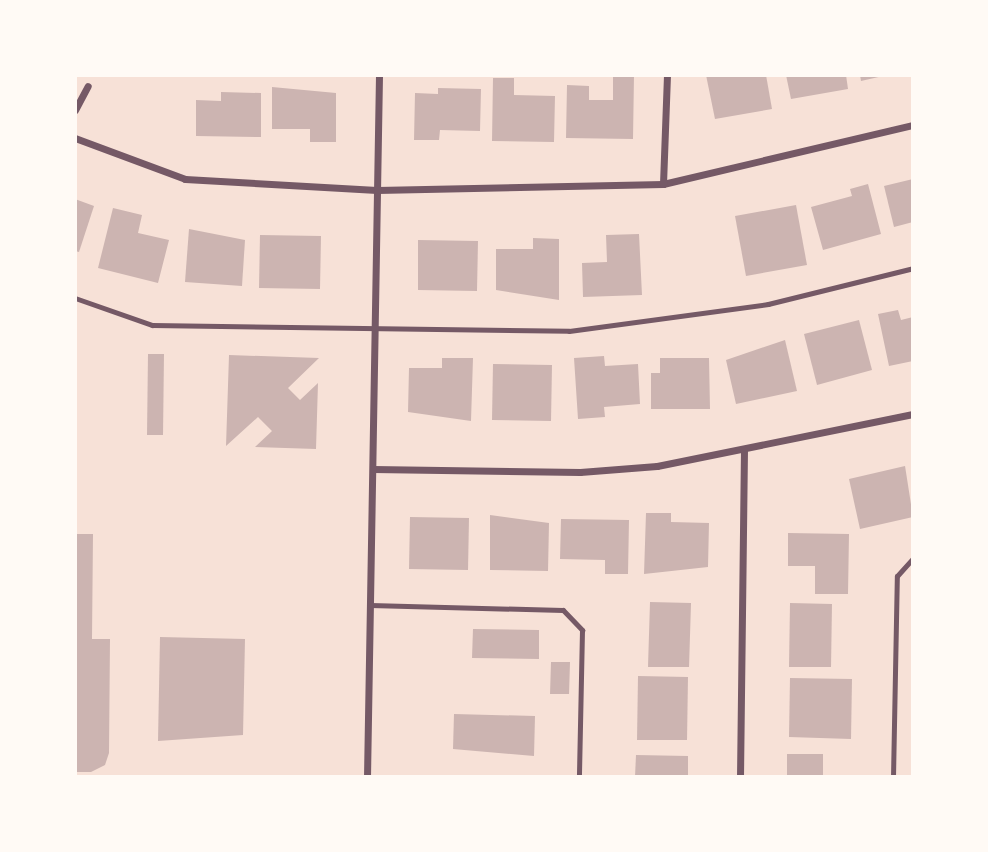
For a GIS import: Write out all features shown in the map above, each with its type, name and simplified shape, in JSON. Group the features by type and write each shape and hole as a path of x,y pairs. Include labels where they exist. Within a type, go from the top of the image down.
{"street":[{"path":"367,777 379,75"},
{"path":"663,184 667,75"},
{"path":"75,110 88,86"},
{"path":"75,138 185,179 377,190 663,184 913,125"},
{"path":"373,468 580,472 744,450 913,414"},
{"path":"740,777 744,450"}],"lane":[{"path":"75,298 152,325 375,331 634,325 768,304 913,268"},
{"path":"892,777 897,576 913,558"},
{"path":"370,605 563,610 582,630 579,777"}],"building":[{"path":"613,75 634,75 633,139 566,138 567,85 589,86 589,100 613,100"},
{"path":"706,75 766,75 772,109 715,119"},
{"path":"786,75 846,75 848,89 791,99"},
{"path":"860,75 883,75 883,76 861,81"},
{"path":"493,78 514,78 514,95 555,96 554,142 492,141"},
{"path":"272,87 336,93 336,142 310,142 310,129 272,129"},
{"path":"438,88 481,89 480,131 440,130 439,140 414,140 415,93 438,94"},
{"path":"221,92 261,93 261,137 196,136 196,100 221,101"},
{"path":"913,179 913,222 894,227 884,186"},
{"path":"868,184 881,234 823,250 811,207 852,196 850,189"},
{"path":"75,199 94,206 79,252 75,251"},
{"path":"796,205 807,265 746,276 735,216"},
{"path":"113,208 142,215 138,233 169,240 158,283 98,268"},
{"path":"189,229 245,240 242,286 185,282"},
{"path":"639,234 642,295 583,297 582,263 607,262 606,235"},
{"path":"260,235 321,236 320,289 259,288"},
{"path":"533,238 559,239 559,300 496,290 496,249 533,249"},
{"path":"418,240 478,241 477,291 418,290"},
{"path":"898,310 901,320 913,317 913,361 889,366 878,314"},
{"path":"859,320 872,370 817,385 804,334"},
{"path":"785,340 797,391 736,404 726,360"},
{"path":"148,354 164,354 163,435 147,435"},
{"path":"229,355 319,358 288,388 300,400 318,383 316,449 255,447 272,431 258,417 226,446"},
{"path":"604,356 605,366 638,364 640,404 604,407 605,417 578,419 574,358"},
{"path":"442,358 473,358 471,421 408,412 409,368 442,368"},
{"path":"660,358 709,358 710,409 651,409 651,373 660,373"},
{"path":"493,364 552,365 551,421 492,420"},
{"path":"905,466 913,517 860,529 849,479"},
{"path":"646,513 671,513 671,522 709,523 708,567 644,574"},
{"path":"490,515 549,523 548,571 490,570"},
{"path":"410,517 469,518 468,570 409,569"},
{"path":"561,519 629,520 628,574 605,574 605,560 560,559"},
{"path":"788,533 849,534 848,594 815,594 815,566 788,566"},
{"path":"75,534 93,534 92,639 110,639 109,753 105,765 91,772 75,772"},
{"path":"650,602 691,603 689,667 648,667"},
{"path":"790,603 832,604 831,667 789,667"},
{"path":"473,629 539,630 539,659 472,658"},
{"path":"160,637 245,639 243,735 158,741"},
{"path":"551,662 570,662 569,694 550,694"},
{"path":"638,676 688,677 687,740 637,740"},
{"path":"790,678 852,679 851,739 789,737"},
{"path":"454,714 535,716 534,756 453,749"},
{"path":"787,754 823,754 823,777 787,777"},
{"path":"636,755 688,756 688,777 635,777"}]}
